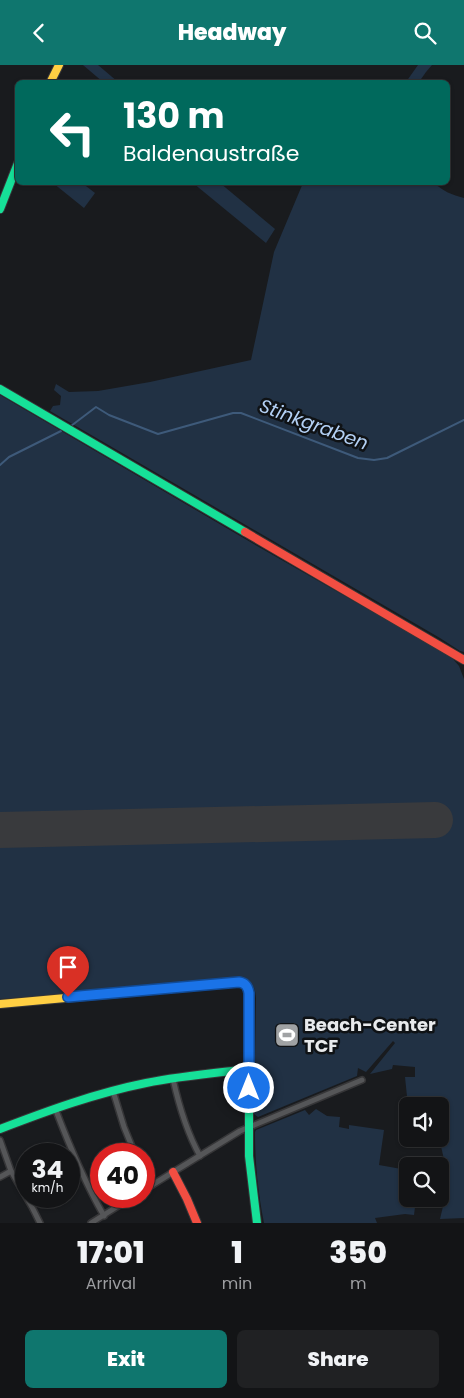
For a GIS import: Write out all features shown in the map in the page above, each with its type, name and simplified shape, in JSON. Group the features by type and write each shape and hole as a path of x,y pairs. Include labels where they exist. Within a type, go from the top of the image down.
{"street":[{"path":"52,80 59,65"},
{"path":"0,209 15,171"},
{"path":"0,389 464,660"},
{"path":"0,1003 239,982 247,986 249,993 248,1127 251,1181 257,1223"},
{"path":"0,1129 55,1108 113,1091 173,1079 249,1069"},
{"path":"173,1079 182,1116 192,1143 200,1156"},
{"path":"155,1183 248,1127 362,1080"},
{"path":"113,1091 131,1143"},
{"path":"55,1108 70,1149 104,1216"},
{"path":"0,1139 11,1171 40,1223"},
{"path":"0,1177 11,1171"},
{"path":"173,1172 197,1223"},
{"path":"91,1223 116,1208"}],"shaded area":[{"path":"83,65 98,65 116,80 101,80"},
{"path":"418,65 432,65 420,80 407,80"},
{"path":"55,185 85,185 95,193 84,208"},
{"path":"195,185 222,185 275,229 266,243"},
{"path":"302,185 437,185 456,196 464,198 464,652 50,411 53,406 60,405 61,396 54,390 56,384 69,392 98,391 150,382 251,360 274,252"},
{"path":"0,395 252,543 436,648 453,659 459,666 464,679 464,1218 440,1219 443,1207 449,1207 449,1157 443,1157 441,1147 449,1147 449,1097 407,1097 405,1077 415,1077 415,1067 393,1065 392,1069 370,1074 395,1043 393,1041 366,1072 358,1068 357,1076 258,1117 254,1114 256,998 253,987 245,979 0,999"},
{"path":"316,1109 327,1116 340,1117 339,1127 349,1129 349,1125 384,1130 379,1165 399,1169 399,1207 415,1207 414,1215 405,1214 375,1218 377,1223 264,1223 257,1178 255,1132 305,1110 309,1115"}],"waterway":[{"name":"Stinkgraben","path":"71,426 96,407 109,415 158,434 233,413 241,413 358,458 374,460 387,458 464,420"},
{"name":"Stinkgraben","path":"0,465 9,457 61,431"}],"runway":[{"path":"0,830 435,820"}],"traffic: fast":[{"path":"0,209 15,171"},
{"path":"0,389 245,532"},
{"path":"249,1018 249,1156 257,1223"},
{"path":"0,1129 72,1103 127,1087 172,1078 249,1069"}],"traffic: slow":[{"path":"52,80 59,65"},
{"path":"0,1004 239,982 244,984 249,992 249,1018"}],"traffic: jam":[{"path":"245,532 464,660"},
{"path":"173,1172 197,1223"}],"place":[{"name":"Beach-Center TCF","path":"287,1035"}],"route":[{"path":"68,997 239,982 245,984 249,989 249,1088"}]}
